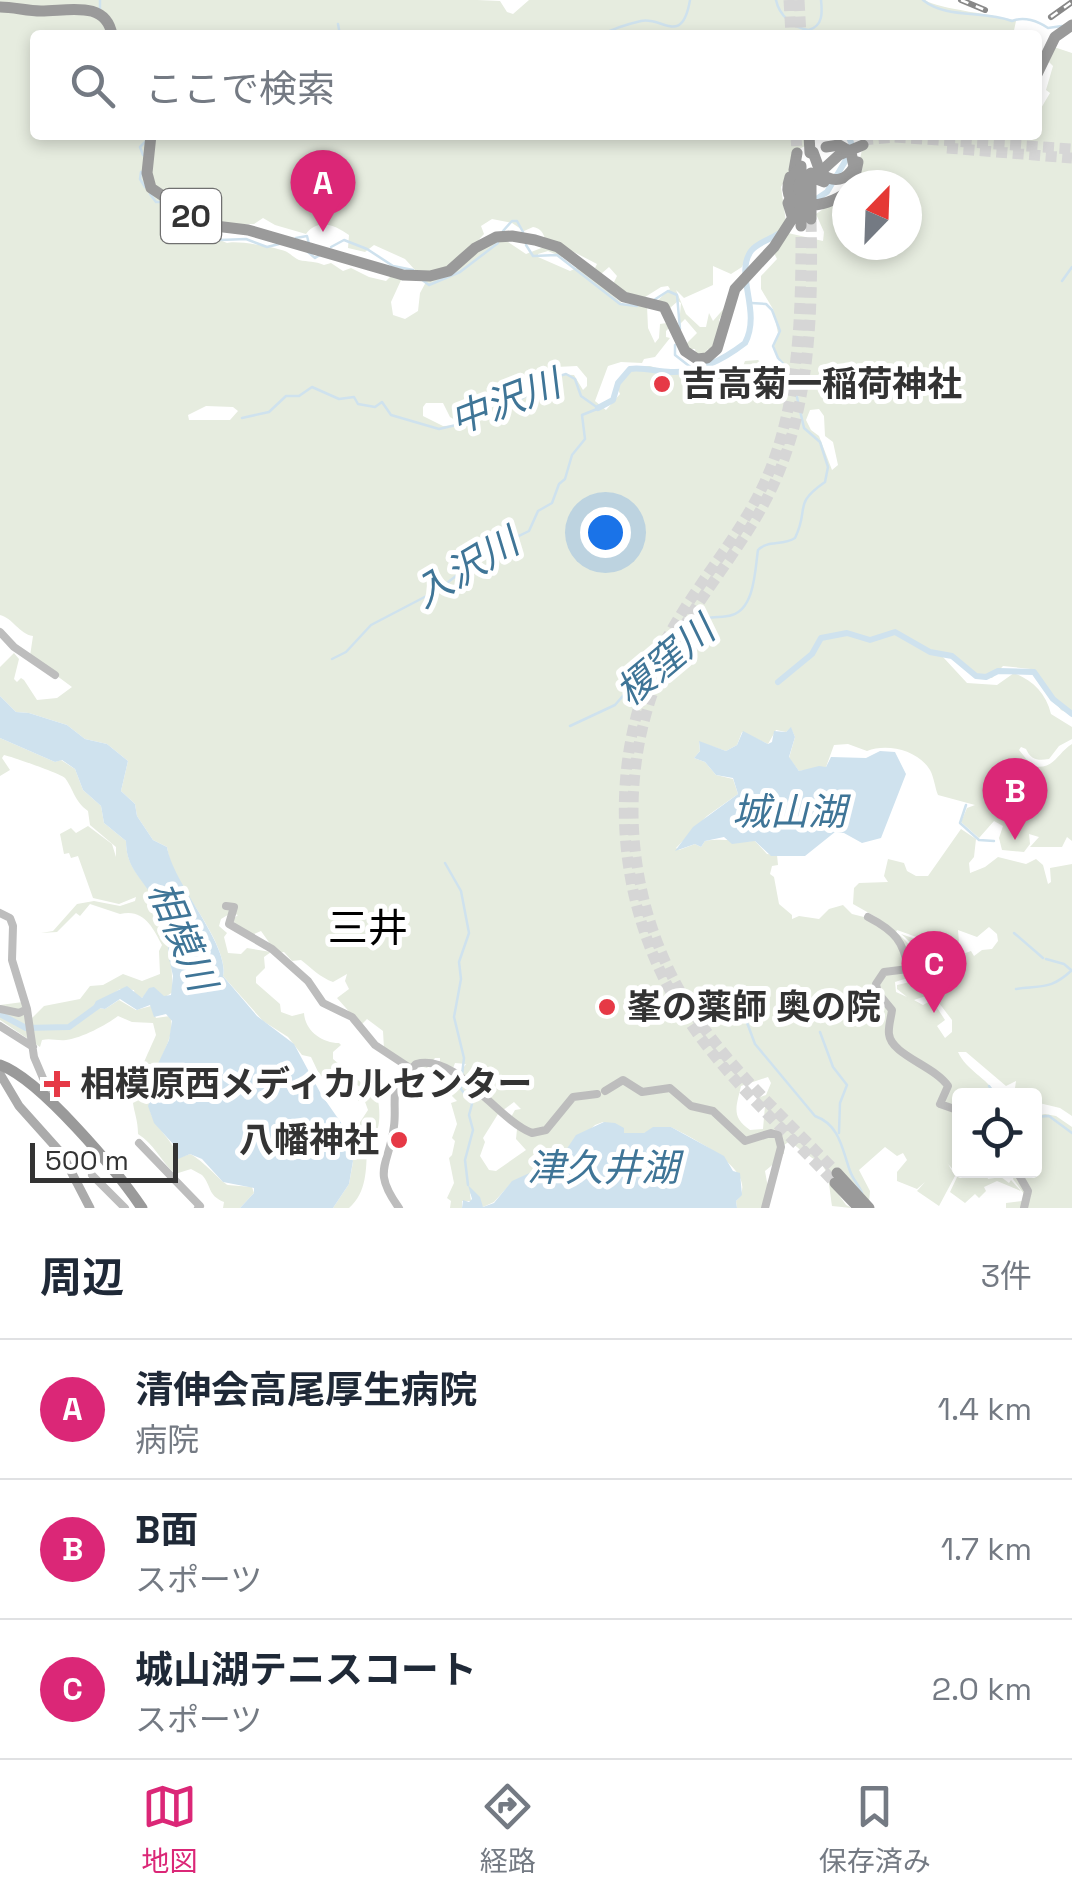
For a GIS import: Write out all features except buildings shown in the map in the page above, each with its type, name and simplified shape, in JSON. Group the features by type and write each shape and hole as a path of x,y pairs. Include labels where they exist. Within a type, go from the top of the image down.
{"highway":[{"path":"0,7 53,10 71,4 101,11 110,30"},
{"path":"1042,62 1050,44 1072,25"},
{"name":"20","path":"149,140 147,177 156,194 206,225 248,230 392,273 422,276 449,272 475,248 501,236 555,245 622,296 666,309 691,358 704,359 714,352 732,296 818,194 822,169 819,157"},
{"path":"819,157 835,184 849,178 858,159 840,142 819,157 787,187 791,196 809,206 832,201"},
{"path":"819,157 818,171 829,179 842,179 856,169"},
{"path":"795,222 819,157"},
{"path":"795,222 794,209 819,157"},
{"path":"795,222 819,157"},
{"name":"20","path":"795,222 821,171 819,157"},
{"name":"20","path":"795,222 822,169"},
{"path":"795,222 832,196"},
{"path":"0,1065 22,1076 106,1159 142,1208"},
{"path":"836,1178 851,1188 861,1205 836,1178"}],"main road":[{"path":"0,632 14,647 55,675"},
{"path":"226,906 234,909 228,924 272,950 308,982 321,1001 352,1018 376,1046 410,1068"},
{"path":"0,913 13,924 11,957 27,1010 32,1044 54,1107"},
{"path":"868,917 884,926 906,949 908,969 884,972 876,984 878,993 892,1010 888,1033 891,1042 900,1052 940,1074 948,1086 940,1104 952,1109"},
{"path":"0,1009 19,1013 27,1010"},
{"path":"0,1026 32,1044"},
{"path":"400,1208 386,1188 382,1174 394,1126 395,1088 410,1068 427,1062 470,1084 515,1124 532,1133 546,1129 572,1098 601,1093 622,1080 644,1093 670,1088 694,1107 714,1111 745,1141 777,1134 781,1147 766,1208"},
{"path":"0,1074 20,1106 64,1157 90,1208"},
{"path":"139,1143 198,1208"},
{"path":"92,1175 122,1205"},
{"path":"1021,1178 1028,1191 1024,1208"},
{"path":"108,1208 122,1205"}],"shaded area":[{"path":"0,0 477,0 500,1 513,14 529,0 925,0 1016,21 1014,30 30,30 30,140 805,140 805,146 795,151 795,162 781,187 786,222 773,240 750,250 742,267 731,274 713,266 713,285 684,298 676,290 686,314 700,327 706,327 709,313 713,321 727,305 712,351 708,349 703,355 688,349 686,344 697,333 685,319 679,325 681,303 678,301 670,308 657,301 670,289 668,286 642,299 612,286 617,276 609,267 601,274 595,268 597,264 572,251 562,257 548,251 538,254 570,271 579,267 624,305 647,306 648,328 655,343 660,324 670,327 666,337 670,338 655,357 642,363 608,366 595,401 606,410 620,394 615,383 630,372 629,366 650,366 676,374 710,365 722,373 743,366 745,361 758,360 793,391 800,388 795,375 782,369 774,346 778,333 773,309 761,289 761,276 777,259 774,253 788,233 823,241 824,232 816,214 832,203 832,260 922,260 922,170 857,170 862,150 868,147 866,140 1042,140 1042,107 1050,93 1046,90 1054,47 1072,53 1072,715 1061,710 1031,669 1003,666 992,678 982,678 947,654 943,657 967,683 997,685 1014,673 1021,676 1042,694 1051,714 1072,727 1072,739 1059,746 1049,759 1035,759 1026,749 1019,750 1032,766 1039,767 1050,764 1072,744 1072,841 1067,837 1062,847 1030,847 1039,837 1029,834 1030,844 1024,852 1002,850 999,838 1003,826 994,821 979,838 961,822 967,808 975,805 938,795 925,763 902,750 867,751 848,744 834,745 826,767 799,771 789,758 795,737 791,728 786,732 776,730 768,744 742,732 737,745 726,751 699,742 700,751 694,758 705,762 716,775 733,779 738,794 707,816 676,848 695,844 701,847 712,840 755,841 767,854 777,855 778,865 772,866 770,874 779,904 792,919 819,919 829,909 843,905 852,914 876,920 853,904 854,888 859,883 888,882 884,876 888,859 904,863 907,871 916,876 928,876 961,829 976,839 970,873 998,857 1026,864 1036,859 1043,865 1048,884 1050,868 1072,864 1072,1116 1042,1104 1042,1088 1015,1088 1016,1081 1006,1086 966,1052 958,1052 991,1088 952,1088 952,1168 948,1164 954,1178 939,1206 917,1191 925,1182 917,1189 897,1181 897,1172 907,1160 903,1153 897,1156 885,1147 859,1170 870,1191 869,1203 835,1177 831,1184 852,1208 832,1206 822,1164 790,1141 784,1145 784,1154 778,1153 776,1162 765,1171 768,1188 764,1208 737,1208 741,1179 722,1157 708,1148 671,1127 624,1133 603,1122 560,1159 512,1182 494,1202 483,1207 470,1193 471,1201 462,1201 462,1208 450,1208 447,1198 454,1183 449,1158 457,1124 451,1103 457,1101 452,1096 453,1083 466,1064 455,1063 452,1071 440,1065 440,1058 435,1058 427,1068 408,1063 384,1049 383,1031 367,1019 361,1025 337,998 349,989 347,974 333,982 301,960 292,961 284,952 277,953 261,931 252,935 235,924 233,919 238,915 231,913 221,919 219,926 227,933 224,937 228,953 241,954 247,948 271,952 264,957 265,968 256,977 256,983 280,1004 281,1012 292,1016 304,1013 316,1035 339,1043 333,1059 377,1096 378,1126 368,1142 362,1188 349,1208 333,1208 349,1184 353,1162 344,1139 349,1139 368,1110 364,1099 358,1101 361,1088 345,1075 332,1072 328,1077 320,1076 311,1057 302,1055 288,1037 263,1021 223,976 215,940 175,875 167,847 153,840 137,816 135,804 121,791 128,761 107,744 85,739 67,725 16,712 0,696 0,667 14,653 19,659 14,679 24,680 37,700 57,698 72,687 30,656 33,636 0,615","holes":["263,218 306,234 316,226 332,226 349,235 348,248 365,252 374,245 405,259 426,282 418,311 405,319 393,315 391,302 402,278 391,276 386,281 351,268 343,271 331,263 299,260 273,248 227,243 195,230 198,225 254,224","492,219 512,223 524,231 537,228 549,245 526,254 505,240 474,245 484,234 481,226","577,366 587,378 583,390 574,375 554,374 533,386 530,396 484,409 470,425 443,426 423,416 426,403 443,403 455,420 473,401 496,397 520,379 556,367","206,406 233,407 238,411 230,420 189,420 188,415","819,409 824,416 825,436 833,442 838,465 832,470 819,436 806,420 810,410","989,927 998,941 992,949 974,956 971,951 960,955 958,930 977,937","897,930 922,939 938,937 924,942 901,934 915,949 920,962 919,975 915,981 897,985 907,997 896,992 895,982 917,975 917,962","941,991 939,1003 952,1020 952,1032 945,1038 937,1026 945,1020 932,1000 923,1005 914,1000","768,1077 771,1083 766,1095 754,1104 765,1106 763,1129 750,1130 736,1110 741,1086","514,1102 521,1109 511,1117 517,1129 516,1139 526,1150 496,1171 489,1170 480,1156 483,1138 498,1114"]},
{"path":"0,738 75,769 83,790 101,806 104,823 126,841 130,862 150,891 149,907 169,929 173,992 165,997 147,992 142,998 135,996 134,990 120,989 93,1007 105,1009 119,1000 136,1010 151,1006 156,1018 170,1016 170,1036 158,1068 150,1112 178,1158 190,1154 228,1185 252,1187 254,1193 240,1208 223,1208 224,1202 212,1193 202,1175 191,1169 175,1174 138,1134 133,1095 156,1035 153,1023 132,1022 118,1016 79,1037 42,1040 40,1047 0,1020 0,1005 23,1002 21,1013 32,1018 44,1006 80,999 90,986 103,985 123,974 142,981 160,974 162,945 141,917 90,904 57,932 41,933 53,931 77,904 94,901 120,906 136,897 119,904 93,898 78,856 64,854 60,834 71,828 76,833 88,826 112,844 116,857 116,847 90,825 88,811 65,778 4,755 10,770 0,776"},
{"path":"1042,1115 1056,1116 1072,1127 1072,1208 1006,1208 1006,1203 1022,1201 1024,1194 1013,1178 1042,1178"},
{"path":"957,1178 1002,1178 1009,1183 1011,1180 1021,1191 997,1181 984,1187 986,1191 979,1198 975,1194 965,1203 950,1192"}],"water":[{"name":"相模川","path":"0,696 16,712 67,725 85,739 107,744 128,761 121,791 135,804 137,816 153,840 167,847 179,878 218,948 223,976 257,1016 294,1044 344,1127 345,1146 353,1161 349,1184 333,1208 240,1208 254,1188 223,1182 202,1159 190,1154 178,1159 174,1145 154,1123 148,1106 172,1021 166,1014 154,1017 150,1005 137,1010 120,999 105,1009 93,1007 96,1001 127,986 142,998 154,987 164,996 171,995 169,929 149,907 149,891 130,862 126,841 104,823 101,806 83,790 75,769 62,760 55,762 0,738"},
{"name":"城山湖","path":"791,727 795,737 789,757 799,771 826,767 831,757 866,758 880,751 895,752 906,774 881,838 862,843 835,832 805,856 771,856 755,841 732,844 724,837 705,841 701,847 695,844 675,851 693,827 738,794 733,778 716,775 705,762 694,758 700,751 699,741 726,751 737,745 743,731 768,744 774,731 786,732"},
{"name":"津久井湖","path":"604,1122 615,1123 624,1128 624,1133 671,1127 724,1156 733,1171 740,1173 742,1195 736,1201 737,1208 462,1208 463,1200 472,1199 468,1185 480,1197 483,1207 494,1203 512,1181 560,1159 576,1135"}],"waterway":[{"path":"100,0 100,12"},
{"path":"613,30 641,21 677,26 690,0"},
{"path":"776,0 788,20 809,30 820,21 821,0"},
{"path":"923,0 943,10 1012,21 1026,19 1048,28 1062,26"},
{"path":"338,24 339,30"},
{"path":"812,202 827,192 850,153 850,140"},
{"path":"143,155 140,147 146,141"},
{"path":"141,172 145,187"},
{"path":"150,194 156,202 163,202"},
{"path":"182,213 183,220 198,232 220,240 246,239 267,247 279,244"},
{"path":"503,231 517,221 523,232"},
{"path":"598,408 613,400 618,383 630,369 671,372 701,368 745,343 751,318 747,261 754,248 778,234"},
{"path":"296,238 307,236 309,244"},
{"path":"331,247 344,240 393,266 413,270"},
{"path":"421,279 429,285 460,272 498,243"},
{"path":"526,245 533,256 557,255 620,304 637,306"},
{"path":"308,252 315,258 320,255"},
{"path":"1062,281 1072,267"},
{"path":"654,300 668,291 677,295 680,329"},
{"name":"榎窪川","path":"570,726 615,705 647,668 684,653 707,618 740,611 750,596 758,550 795,538 808,496 825,482 828,467 820,442 804,428 796,393 798,380 778,358 773,346 780,331 772,310 766,304 751,303"},
{"path":"675,345 675,355 693,369"},
{"name":"中沢川","path":"242,418 269,412 286,396 299,396 312,387 339,399 354,397 358,404 375,407 382,402 391,415 439,429 469,422 486,403 517,401 566,374 575,379 581,396 598,408"},
{"name":"入沢川","path":"332,659 346,652 371,625 438,590 488,551 529,531 538,511 552,503 572,455 585,439 582,415 597,409"},
{"path":"778,682 812,654 821,638 847,633 870,640 895,632 930,652 952,656 976,676 986,677 998,671 1034,672 1053,699 1072,714"},
{"path":"966,805 960,823 979,840 994,841"},
{"path":"445,863 461,891 469,933 459,962 461,979 454,1017 464,1058 462,1075"},
{"path":"1014,933 1043,958"},
{"path":"1046,959 1071,970"},
{"path":"1016,989 1052,984 1072,970"},
{"path":"731,992 755,1044 815,1116 835,1132 862,1193"},
{"path":"0,1014 26,1028 69,1027 98,1006"},
{"path":"820,1032 833,1067 847,1085 840,1103 839,1133"},
{"path":"460,1080 461,1089 472,1104 469,1115 473,1130 465,1160 468,1185"},
{"path":"1042,1116 1049,1116 1072,1133"}],"tunnel":[{"path":"789,0 791,30"},
{"path":"799,0 801,30"},
{"path":"796,140 797,153"},
{"path":"938,140 1072,149"},
{"path":"947,148 1072,158"},
{"path":"811,221 808,346 791,438 760,512 679,635 658,679 643,725 635,772 633,820 637,868 648,915 664,960 687,1003 738,1070 837,1173"},
{"path":"801,237 797,351 782,435 752,507 671,631 649,677 634,726 626,777 625,828 643,928 662,975 688,1020 739,1084 835,1183"}],"railway":[{"path":"961,0 985,10"},
{"path":"1051,17 1072,2"}],"place":[{"name":"清伸会高尾厚生病院","path":"323,232"},
{"name":"吉高菊一稲荷神社","path":"662,384"},
{"name":"B面","path":"1015,840"},
{"name":"峯の薬師 奥の院","path":"607,1007"},
{"name":"城山湖テニスコート","path":"934,1013"},
{"name":"相模原西メディカルセンター","path":"57,1084"},
{"name":"八幡神社","path":"399,1140"}],"district":[{"name":"三井","path":"368,928"}]}
